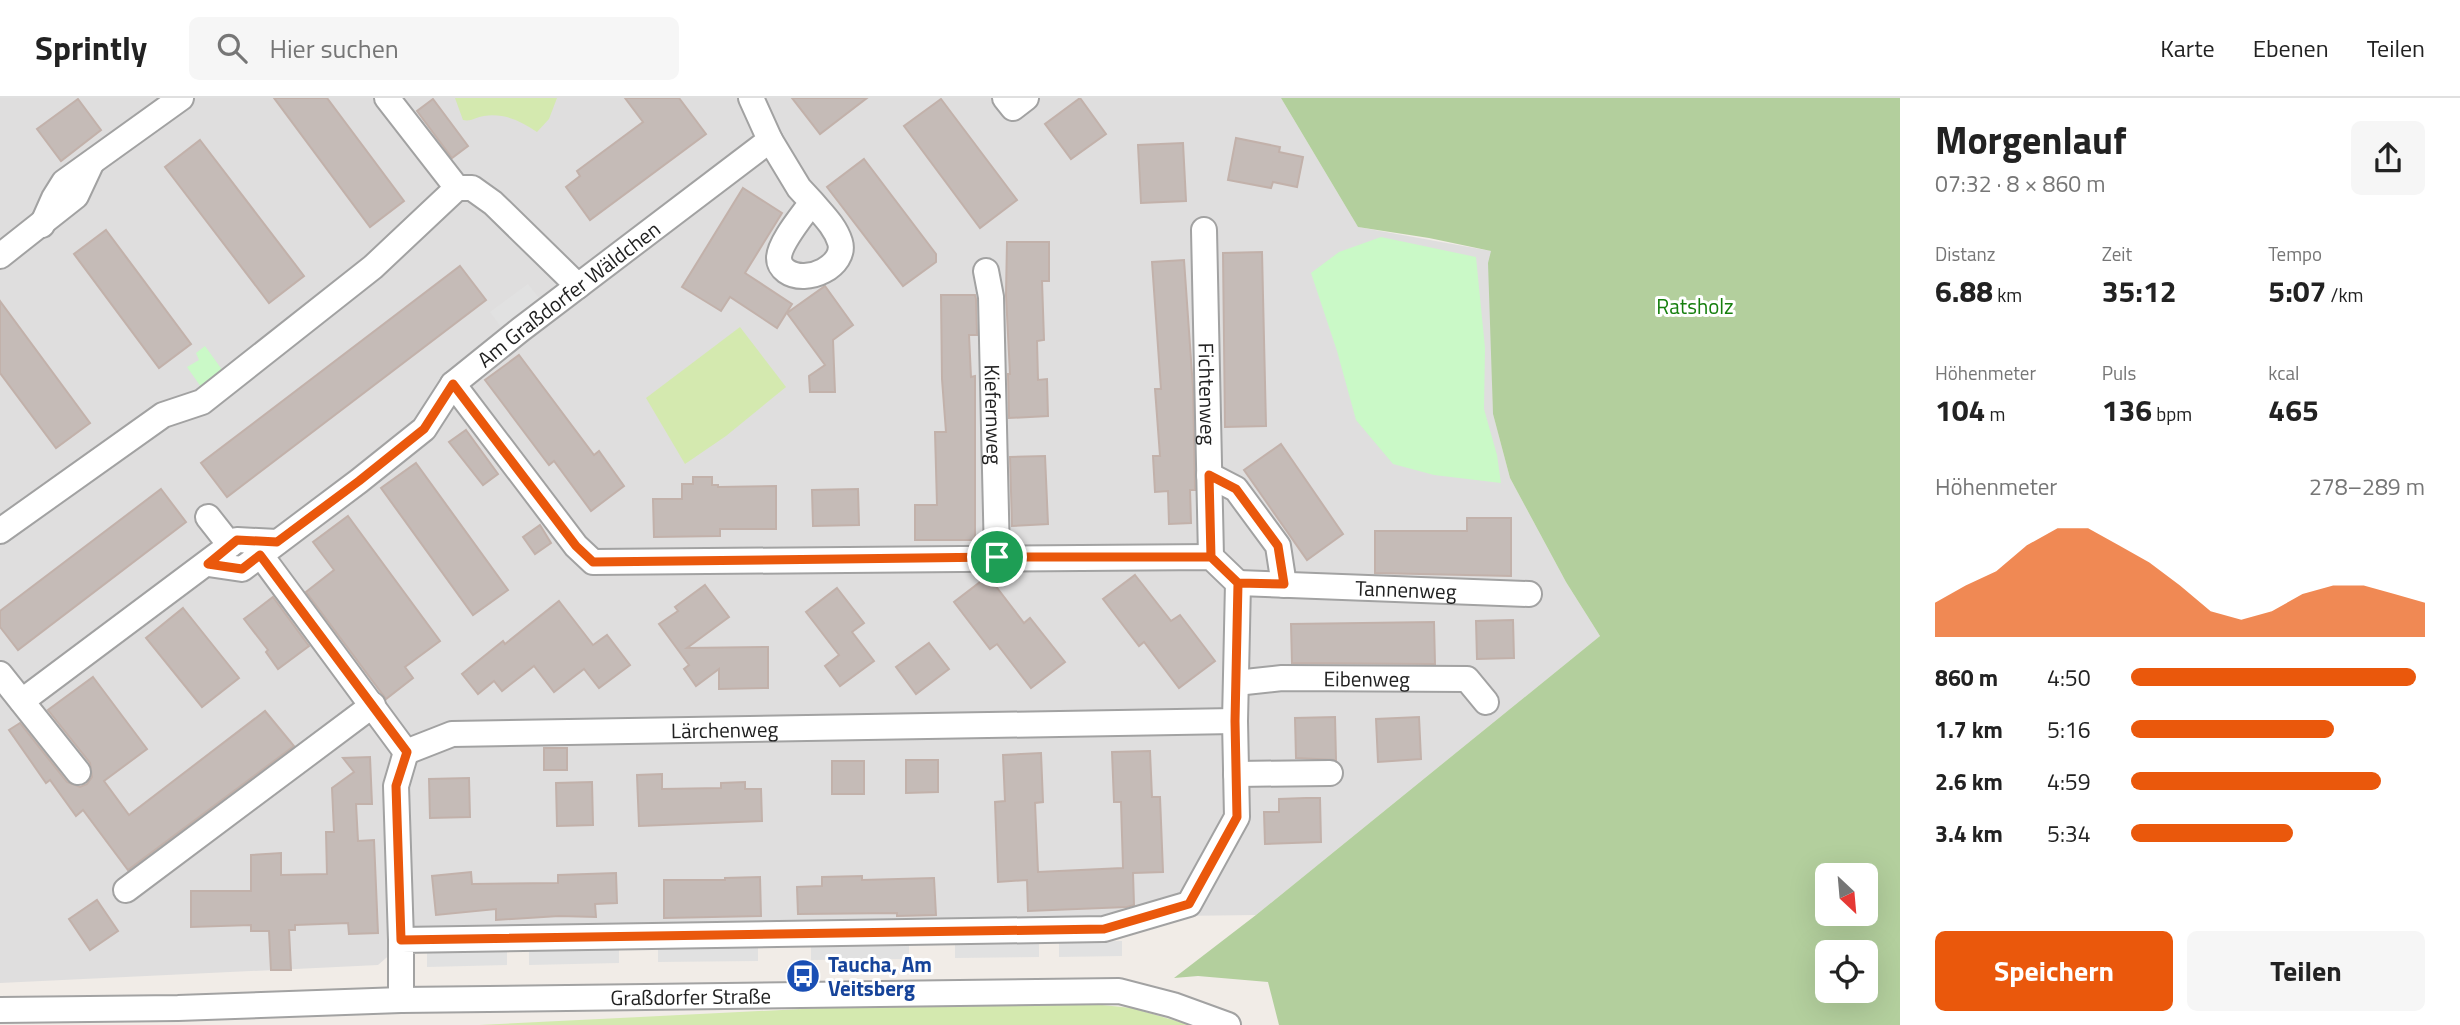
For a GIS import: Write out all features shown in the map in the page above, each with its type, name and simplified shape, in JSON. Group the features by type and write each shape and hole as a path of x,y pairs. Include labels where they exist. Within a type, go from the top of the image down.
{"street":[{"path":"0,256 42,225 64,182 181,98"},
{"path":"387,98 457,188"},
{"path":"751,98 770,140 799,188 812,202"},
{"path":"1005,98 1013,108 1026,98"},
{"name":"Am Graßdorfer Wäldchen","path":"22,701 208,564 242,569 254,546 359,481 424,429 453,384 770,140"},
{"path":"0,531 163,415 202,402 373,267 457,188 472,188 493,203 578,286"},
{"name":"Fichtenweg","path":"1205,230 1211,557"},
{"name":"Kiefernweg","path":"986,271 991,297 997,557"},
{"path":"401,940 1104,929 1189,904 1237,817 1235,721 1238,583 1211,557 593,562 576,546 453,384"},
{"path":"1209,475 1236,489 1278,546 1284,584"},
{"path":"208,517 254,546 407,752 396,786 401,1000"},
{"name":"Tannenweg","path":"1238,583 1529,594"},
{"path":"0,674 78,772"},
{"name":"Eibenweg","path":"1236,683 1282,678 1467,679 1486,702"},
{"path":"126,890 373,705"},
{"name":"Lärchenweg","path":"407,752 452,734 1235,721"},
{"path":"1236,774 1330,773"},
{"name":"Graßdorfer Straße","path":"0,1010 401,1000 1119,991 1173,1005 1228,1025"}],"shaded area":[{"path":"0,98 1281,98 1358,227 1491,251 1493,414 1510,478 1566,582 1600,636 1256,915 759,921 416,932 378,965 0,983"},
{"path":"528,284 539,298 501,327 490,312"},
{"path":"1039,941 1039,957 955,958 955,943"},
{"path":"1122,941 1122,956 1059,957 1059,942"},
{"path":"909,944 909,959 811,960 811,945"},
{"path":"758,946 758,961 658,962 658,947"},
{"path":"507,948 507,965 427,967 427,951"},
{"path":"619,948 619,963 529,965 529,950"}],"green space":[{"path":"455,98 557,98 549,119 537,132 506,117 484,116 463,120"},
{"name":"Ratsholz","path":"1281,98 1900,98 1900,1025 1279,1025 1268,982 1198,976 1174,978 1256,915 1600,636 1566,582 1510,478 1493,414 1488,263 1491,251 1358,227"},
{"path":"1381,237 1476,257 1485,348 1484,409 1497,455 1501,483 1434,475 1393,464 1356,420 1311,273 1339,252"},
{"path":"740,327 786,387 726,436 685,464 646,398"},
{"path":"205,346 223,371 201,387 187,367 199,360 196,353"},
{"path":"1082,1003 1132,1008 1190,1025 479,1025 882,1005"}],"building":[{"path":"274,98 327,98 404,201 370,227"},
{"path":"625,98 679,98 706,134 590,220 566,187 580,176 577,171 643,122"},
{"path":"792,98 867,98 820,134"},
{"path":"1080,98 1106,134 1071,159 1045,124"},
{"path":"78,99 101,130 61,161 37,129"},
{"path":"433,99 468,146 452,158 417,111"},
{"path":"941,99 1017,200 980,228 904,126"},
{"path":"1236,138 1280,147 1279,152 1303,157 1297,187 1273,182 1271,188 1228,180"},
{"path":"200,140 304,276 269,303 165,167"},
{"path":"1183,143 1186,201 1141,203 1138,145"},
{"path":"864,159 936,254 936,262 903,286 827,187"},
{"path":"743,188 782,213 745,273 792,304 777,328 730,297 721,311 682,287"},
{"path":"106,230 191,344 159,368 74,254"},
{"path":"1007,242 1049,242 1049,281 1042,281 1044,340 1037,341 1038,380 1047,379 1048,416 1009,418"},
{"path":"1262,252 1266,426 1225,427 1223,253"},
{"path":"1184,260 1193,388 1195,490 1190,490 1191,523 1169,524 1168,491 1155,492 1153,456 1160,456 1155,389 1161,389 1152,262"},
{"path":"460,266 486,300 227,497 201,463"},
{"path":"825,286 853,325 833,340 835,392 810,392 809,376 825,365 787,313"},
{"path":"941,295 975,295 976,299 977,335 969,335 971,377 975,376 975,540 915,540 915,505 937,505 935,432 946,432"},
{"path":"0,301 90,423 56,448 0,373"},
{"path":"519,355 594,455 599,451 624,486 591,511 554,461 549,465 485,380"},
{"path":"466,430 498,474 483,485 449,442"},
{"path":"1281,444 1343,534 1307,560 1244,470"},
{"path":"1045,456 1048,524 1012,526 1010,457"},
{"path":"416,463 508,590 473,615 381,488"},
{"path":"693,477 712,477 712,485 718,487 776,486 776,529 720,529 720,536 654,537 653,499 682,499 682,484 693,484"},
{"path":"161,489 186,522 18,650 0,627 0,611"},
{"path":"858,489 859,525 813,526 812,490"},
{"path":"348,516 440,641 405,667 413,678 386,699 306,592 334,570 313,542"},
{"path":"1467,518 1511,518 1511,576 1375,573 1375,531 1467,531"},
{"path":"540,525 551,543 535,554 523,537"},
{"path":"1135,575 1171,621 1180,615 1215,661 1179,688 1144,642 1139,646 1103,599"},
{"path":"988,576 1024,623 1030,618 1065,662 1031,688 997,644 990,649 954,602"},
{"path":"705,585 729,617 687,648 768,647 768,688 719,689 719,669 696,686 684,669 689,665 659,624 678,611 675,607"},
{"path":"837,588 864,623 852,632 874,661 840,686 825,666 839,655 806,612"},
{"path":"273,597 309,646 278,669 266,652 268,650 244,619"},
{"path":"559,601 593,645 607,635 630,665 599,688 584,669 554,692 534,666 502,691 494,681 478,694 462,674"},
{"path":"183,608 239,678 202,707 146,638"},
{"path":"1513,620 1514,658 1477,659 1476,621"},
{"path":"1434,622 1435,664 1292,663 1291,624"},
{"path":"929,643 949,669 916,694 896,667"},
{"path":"93,677 147,749 104,781 129,815 265,711 294,746 128,870 83,810 76,816 50,780 46,783 9,730 20,723 67,782 80,787 87,784 92,777 90,763 48,710"},
{"path":"1335,717 1336,760 1296,758 1295,718"},
{"path":"1419,717 1421,759 1378,762 1376,719"},
{"path":"544,748 567,748 567,770 544,770"},
{"path":"1150,751 1152,797 1160,797 1163,872 1133,873 1134,905 1028,911 1027,880 998,882 995,802 1005,801 1003,755 1041,753 1043,802 1035,803 1038,872 1123,868 1121,802 1114,802 1112,752"},
{"path":"370,757 372,804 356,804 358,841 374,840 378,933 349,934 348,923 295,925 295,930 289,930 291,970 271,970 269,931 251,931 251,925 191,927 191,891 251,891 251,855 281,853 281,875 327,874 326,832 334,832 332,788 354,772 343,758"},
{"path":"906,760 938,760 938,792 906,793"},
{"path":"832,761 864,761 864,794 832,794"},
{"path":"662,774 662,789 721,788 721,783 745,782 745,789 761,789 762,821 639,826 637,775"},
{"path":"469,778 470,817 430,818 429,779"},
{"path":"592,782 593,825 557,826 556,783"},
{"path":"1320,798 1321,842 1265,844 1264,812 1279,812 1279,799"},
{"path":"471,872 472,884 558,883 558,875 616,873 617,903 595,904 596,917 559,916 496,920 496,909 436,915 432,876"},
{"path":"862,876 862,880 934,878 936,915 798,914 797,887 822,886 822,877"},
{"path":"760,877 761,916 664,918 664,880"},
{"path":"97,900 118,931 90,950 69,919"}],"place":[{"name":"Taucha, Am Veitsberg","path":"803,976"}],"route":[{"path":"997,557 593,562 576,546 453,384 424,429 277,542 237,540 208,564 242,569 260,555 407,752 396,786 401,940 1104,929 1189,904 1237,817 1235,721 1238,583 1211,557 1209,475 1236,489 1278,546 1284,584 1238,583 1211,557 997,557"}]}
